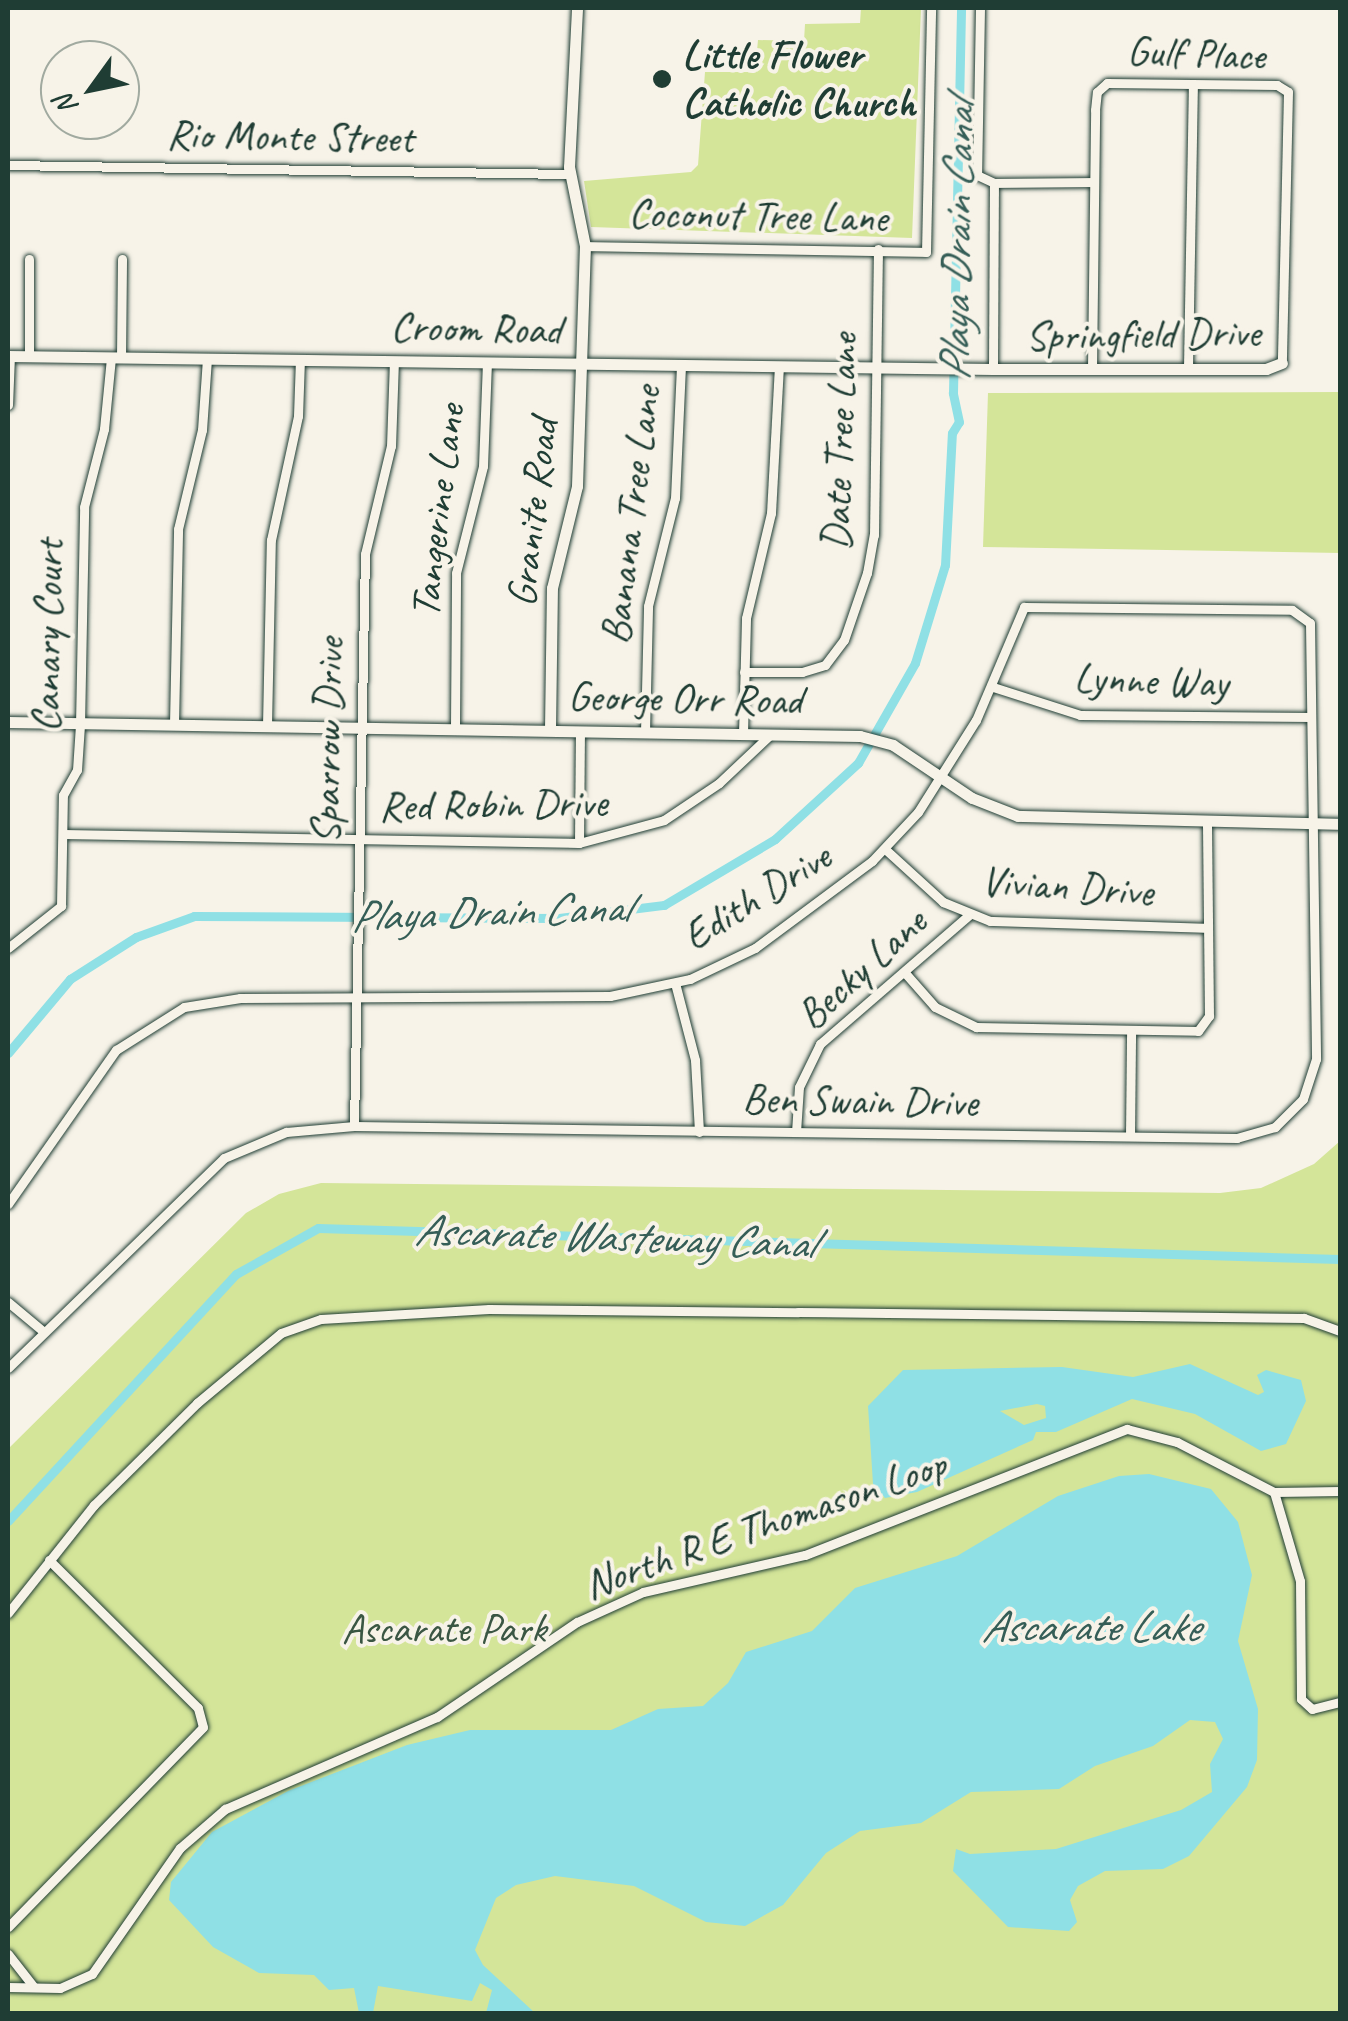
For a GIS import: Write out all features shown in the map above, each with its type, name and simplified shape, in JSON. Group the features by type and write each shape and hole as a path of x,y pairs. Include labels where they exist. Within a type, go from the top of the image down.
{"street":[{"name":"Granite Road","path":"550,730 552,588 577,486 582,363 585,246 571,174 578,8"},
{"name":"Coconut Tree Lane","path":"585,246 927,249 930,8"},
{"path":"980,8 979,178 994,184 1092,182 1092,368"},
{"path":"1188,368 1193,84"},
{"name":"Gulf Place","path":"1092,182 1101,86 1277,85 1288,92 1282,363"},
{"name":"Rio Monte Street","path":"8,165 571,174"},
{"path":"993,370 994,184"},
{"name":"Date Tree Lane","path":"744,672 818,669 844,640 874,535 878,249"},
{"path":"28,259 29,356"},
{"name":"Canary Court","path":"8,948 60,908 64,795 77,770 80,724 83,518 116,357 122,260"},
{"path":"8,405 9,356"},
{"name":"Croom Road","path":"9,356 943,369"},
{"path":"174,724 178,529 202,430 207,358"},
{"path":"266,724 272,540 298,416 300,360"},
{"name":"Sparrow Drive","path":"354,1126 365,554 391,446 394,361"},
{"name":"Tangerine Lane","path":"455,728 456,573 483,466 487,362"},
{"name":"Springfield Drive","path":"943,369 1266,369 1282,363"},
{"name":"Banana Tree Lane","path":"645,732 648,606 675,498 681,364"},
{"path":"743,734 747,608 772,513 779,366"},
{"name":"Edith Drive","path":"8,1204 101,1070 147,1024 218,1000 610,996 675,983 755,948 885,849 941,778 993,687 1026,607 1292,610 1306,616"},
{"name":"Ben Swain Drive","path":"8,1368 224,1158 286,1132 354,1126 1250,1136 1275,1127 1304,1099 1316,1059 1312,629 1306,616"},
{"name":"Lynne Way","path":"993,687 1080,715 1312,718"},
{"name":"George Orr Road","path":"8,722 867,738 881,741 980,803 1034,819 1340,824"},
{"path":"579,843 580,731"},
{"name":"Red Robin Drive","path":"64,834 579,843 664,820 719,783 771,734"},
{"path":"906,974 935,1007 976,1027 1130,1032 1203,1028 1209,1016 1207,823"},
{"name":"Vivian Drive","path":"885,849 928,890 968,916 1020,925 1208,928"},
{"name":"Becky Lane","path":"796,1132 799,1087 812,1056 836,1027 906,974 968,916"},
{"path":"675,983 695,1060 699,1132"},
{"path":"1130,1032 1130,1136"},
{"path":"8,1302 44,1332"},
{"path":"8,1613 49,1560 197,1403 281,1333 321,1319 489,1309 832,1312 1304,1318 1340,1331"},
{"name":"North R E Thomason Loop","path":"8,1987 70,1986 92,1974 180,1848 211,1818 247,1796 437,1718 603,1608 694,1578 805,1555 1114,1431 1156,1433 1274,1492"},
{"path":"1340,1492 1274,1492 1300,1581 1301,1699 1312,1709 1340,1702"},
{"path":"8,1927 203,1727 198,1708 49,1560"},
{"path":"8,1954 19,1975 38,1989"}],"green space":[{"path":"861,8 921,8 912,238 591,227 584,181 691,172 698,165 705,72 755,72 758,40 804,41 805,24 860,23"},
{"path":"1340,392 1340,553 983,547 988,393"},
{"name":"Ascarate Park","path":"1340,1141 1340,2013 8,2014 8,1449 246,1213 279,1194 321,1183 1220,1193 1261,1188 1314,1164"}],"water":[{"name":"Ascarate Lake","path":"1190,1364 1258,1395 1264,1392 1257,1375 1266,1370 1301,1380 1306,1401 1286,1444 1261,1451 1195,1414 1132,1399 1056,1432 1036,1432 1033,1440 917,1492 885,1498 873,1484 868,1406 903,1370 1062,1367 1133,1377","holes":["1045,1406 1046,1418 1024,1425 1000,1411"]},
{"name":"Ascarate Lake","path":"1149,1474 1211,1489 1238,1522 1252,1575 1238,1641 1258,1709 1257,1760 1247,1787 1189,1856 1163,1869 1105,1871 1078,1886 1070,1900 1077,1922 1069,1931 1008,1927 953,1871 956,1849 970,1854 1056,1849 1181,1810 1212,1792 1210,1764 1223,1739 1215,1722 1190,1720 1153,1746 1095,1766 1059,1789 971,1792 921,1823 860,1831 826,1853 783,1905 745,1926 706,1922 634,1886 555,1876 516,1885 496,1898 475,1950 483,1965 535,2013 486,2013 492,1990 480,1983 472,2001 378,1986 373,2013 359,2013 354,1988 329,1990 314,1975 259,1973 213,1947 169,1900 171,1882 212,1832 288,1791 407,1745 470,1730 611,1730 658,1709 703,1706 728,1683 746,1652 812,1631 855,1588 957,1556 1058,1496 1119,1476"}],"waterway":[{"name":"Playa Drain Canal","path":"8,1053 70,979 136,937 194,916 559,918 664,905 775,839 858,763 915,663 945,565 952,433 959,422 953,393 961,8"},
{"name":"Ascarate Wasteway Canal","path":"8,1521 236,1274 318,1228 1340,1259"}],"place":[{"name":"Little Flower Catholic Church","path":"662,79"}]}
